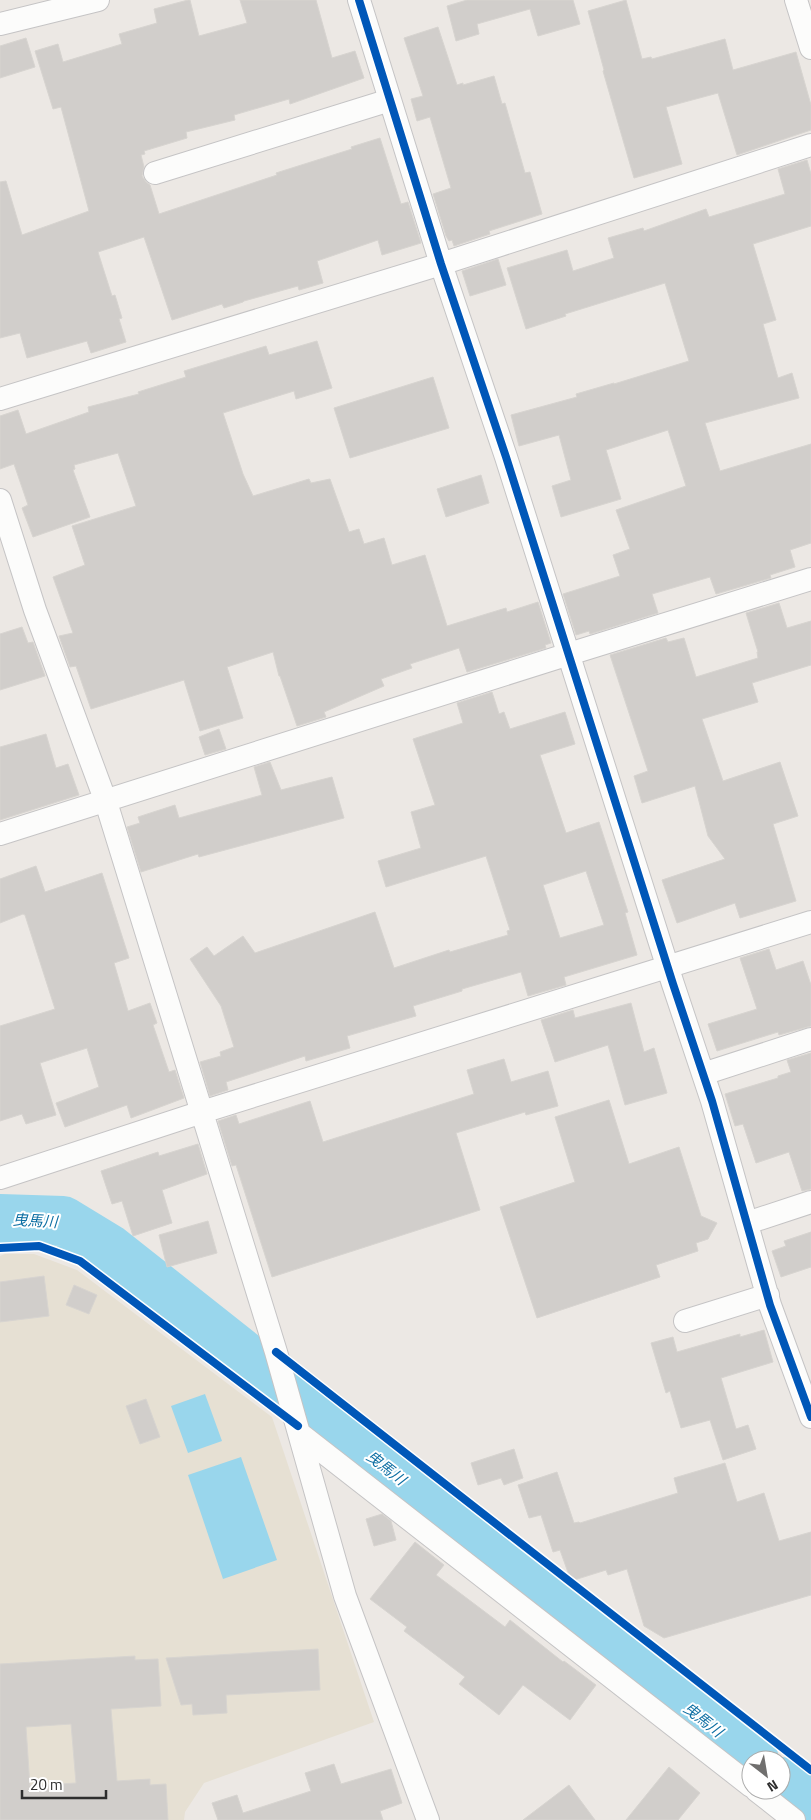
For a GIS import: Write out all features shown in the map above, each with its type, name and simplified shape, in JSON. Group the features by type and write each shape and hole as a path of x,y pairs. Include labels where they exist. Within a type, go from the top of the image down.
{"street":[{"path":"0,24 98,0"},
{"path":"359,0 441,264 506,458 703,1074 768,1296 811,1417"},
{"path":"796,0 811,48"},
{"path":"155,173 390,100"},
{"path":"0,398 441,264 811,145"},
{"path":"0,500 35,610 106,802 276,1354 345,1596 428,1820"},
{"path":"0,834 569,654 811,580"},
{"path":"0,1178 202,1112 811,922"},
{"path":"703,1074 811,1039"},
{"path":"747,1223 811,1202"},
{"path":"685,1321 768,1296"},
{"path":"298,1429 741,1778"},
{"path":"769,1800 794,1820"}],"shaded area":[{"path":"5,1254 34,1254 77,1270 272,1417 374,1722 204,1783 185,1812 184,1820 0,1820 0,1256"}],"water":[{"path":"205,1394 222,1441 188,1453 171,1406"},
{"path":"241,1457 277,1560 223,1579 188,1475"}],"building":[{"path":"190,0 199,36 247,23 240,0 316,0 332,58 355,51 364,78 290,104 289,99 234,115 235,120 186,132 187,138 144,151 145,154 141,155 144,167 142,176 150,185 159,214 380,138 401,204 408,202 421,243 382,255 378,240 317,261 323,283 299,290 298,286 224,308 222,304 172,320 144,237 98,252 112,296 115,295 122,318 119,319 126,342 91,353 87,341 27,358 20,333 0,338 0,182 6,181 22,235 89,211 61,107 53,109 35,51 58,44 63,62 122,44 119,34 157,23 154,9"},
{"path":"467,0 573,0 580,24 538,36 530,9 477,24 479,34 456,41 447,6"},
{"path":"626,0 642,59 651,57 652,59 725,39 733,70 796,52 811,105 811,130 737,155 718,93 666,107 682,164 634,178 588,11"},
{"path":"438,27 457,85 494,76 502,104 505,103 525,173 530,172 542,214 489,231 490,234 454,246 452,240 449,241 446,236 433,194 451,188 430,117 417,121 411,99 423,96 404,38"},
{"path":"26,38 35,67 0,78 0,46"},
{"path":"807,160 811,174 811,226 753,244 776,320 763,324 778,378 792,373 799,398 705,423 720,471 811,444 811,543 790,550 795,567 770,575 771,578 716,594 710,577 652,594 658,613 590,634 589,631 576,635 563,594 620,576 613,555 630,549 616,510 686,486 668,430 606,450 621,499 561,517 552,486 571,480 559,435 519,446 511,415 577,397 576,394 689,361 665,283 565,314 566,316 526,329 507,268 567,250 573,271 614,258 608,238 643,228 644,231 706,209 709,217 785,194 778,169"},
{"path":"498,259 506,285 470,296 462,271"},
{"path":"317,341 332,388 296,399 294,391 223,413 243,474 253,496 309,479 311,483 330,479 349,532 359,529 364,544 384,538 392,565 425,555 447,626 506,608 507,612 538,602 551,643 545,645 546,648 467,672 459,648 410,664 412,668 381,679 384,686 324,712 326,717 297,726 279,676 273,652 227,667 243,718 200,731 184,680 91,709 76,666 70,667 59,636 73,633 53,577 85,565 72,526 136,506 118,453 74,465 75,469 73,470 90,517 33,537 22,508 28,505 14,464 0,469 0,416 18,410 26,434 89,412 88,407 139,394 138,392 186,377 184,371 266,346 269,355"},
{"path":"433,377 449,428 350,458 334,408"},
{"path":"481,475 489,503 446,517 437,489"},
{"path":"779,603 787,628 811,621 811,665 752,683 758,702 702,719 723,781 780,762 798,816 773,824 796,901 740,918 735,903 677,923 662,880 725,859 708,836 695,786 642,803 634,776 648,771 610,655 666,638 668,642 684,638 696,677 758,658 758,652 746,613"},
{"path":"22,627 28,643 33,642 45,676 0,690 0,634"},
{"path":"492,692 499,714 504,712 510,729 565,712 575,744 540,755 566,833 599,822 628,912 625,913 637,955 564,977 566,985 528,996 521,972 462,989 462,991 413,1006 416,1016 347,1036 350,1048 306,1061 305,1056 226,1082 228,1090 210,1096 200,1062 221,1056 220,1052 234,1047 221,1006 190,959 207,947 214,956 243,936 255,953 375,912 394,968 449,950 450,952 508,935 507,931 510,930 486,856 386,887 378,861 421,848 411,812 435,805 413,739 463,723 457,703","holes":["586,871 604,925 560,938 543,885"]},
{"path":"219,729 226,749 205,755 199,737"},
{"path":"46,734 56,768 68,764 79,795 0,820 0,747"},
{"path":"270,762 281,790 332,777 344,818 199,857 198,854 141,872 127,827 140,823 138,817 175,805 179,818 262,795 254,767"},
{"path":"36,866 45,892 102,873 129,958 114,963 128,1011 150,1003 157,1023 153,1025 169,1072 175,1070 184,1098 131,1118 127,1105 65,1127 56,1103 99,1087 87,1048 40,1063 56,1115 26,1124 22,1114 0,1121 0,1026 55,1009 25,915 23,914 0,923 0,879"},
{"path":"769,949 776,970 803,961 811,985 811,1026 779,1035 778,1032 717,1051 708,1024 757,1009 740,958"},
{"path":"631,1003 644,1052 654,1048 667,1093 625,1105 608,1045 555,1062 541,1020 573,1010 575,1018"},
{"path":"811,1053 811,1189 802,1191 789,1152 756,1163 743,1124 735,1126 725,1094 778,1078 778,1076 791,1072 787,1060"},
{"path":"504,1059 511,1082 548,1071 558,1106 526,1115 525,1112 456,1133 480,1210 272,1277 236,1165 232,1166 218,1121 236,1115 239,1124 310,1101 323,1142 474,1094 467,1070"},
{"path":"609,1100 629,1164 679,1147 701,1216 717,1223 708,1239 696,1243 698,1251 656,1265 660,1277 537,1318 500,1207 575,1182 555,1117"},
{"path":"198,1144 207,1174 162,1190 172,1223 133,1236 122,1201 112,1204 101,1171 158,1152 159,1156"},
{"path":"208,1221 217,1253 167,1267 159,1235"},
{"path":"811,1232 811,1267 781,1277 772,1251 786,1246 784,1241"},
{"path":"44,1276 49,1316 0,1322 0,1282"},
{"path":"74,1285 97,1295 89,1314 66,1305"},
{"path":"764,1330 773,1362 721,1378 736,1429 748,1425 756,1449 723,1460 710,1420 681,1428 670,1391 666,1393 651,1343 673,1337 677,1352 740,1334 740,1337"},
{"path":"146,1399 160,1437 140,1444 126,1406"},
{"path":"514,1449 523,1478 504,1485 501,1478 478,1485 471,1463"},
{"path":"725,1463 737,1502 764,1493 779,1541 811,1532 811,1595 664,1638 644,1626 627,1569 608,1575 606,1570 571,1581 560,1550 553,1552 541,1515 529,1518 518,1485 557,1472 574,1523 580,1523 678,1493 674,1478"},
{"path":"382,1514 391,1521 396,1540 374,1546 366,1519"},
{"path":"415,1542 444,1565 436,1575 505,1627 510,1620 563,1662 596,1685 570,1720 523,1685 499,1715 459,1684 465,1677 404,1631 407,1627 370,1599"},
{"path":"318,1649 320,1690 226,1695 227,1713 193,1715 192,1704 181,1705 166,1658"},
{"path":"135,1656 135,1660 158,1659 161,1706 111,1709 117,1781 150,1779 150,1785 166,1784 168,1820 0,1820 0,1664","holes":["71,1724 76,1783 30,1786 26,1727"]},
{"path":"334,1764 341,1784 391,1769 402,1803 380,1811 383,1820 218,1820 212,1803 237,1795 243,1813 311,1791 305,1773"},
{"path":"669,1767 700,1793 678,1820 626,1820"},
{"path":"569,1785 595,1820 523,1820"}],"waterway":[{"name":"曳馬川","path":"0,1219 63,1221 109,1249 741,1750"},
{"name":"曳馬川","path":"791,1790 811,1806"}],"cycle path":[{"path":"359,0 441,264 506,457 712,1101 770,1305 811,1417"},
{"path":"0,1248 39,1246 80,1261 298,1426"},
{"path":"276,1352 811,1770"}]}
